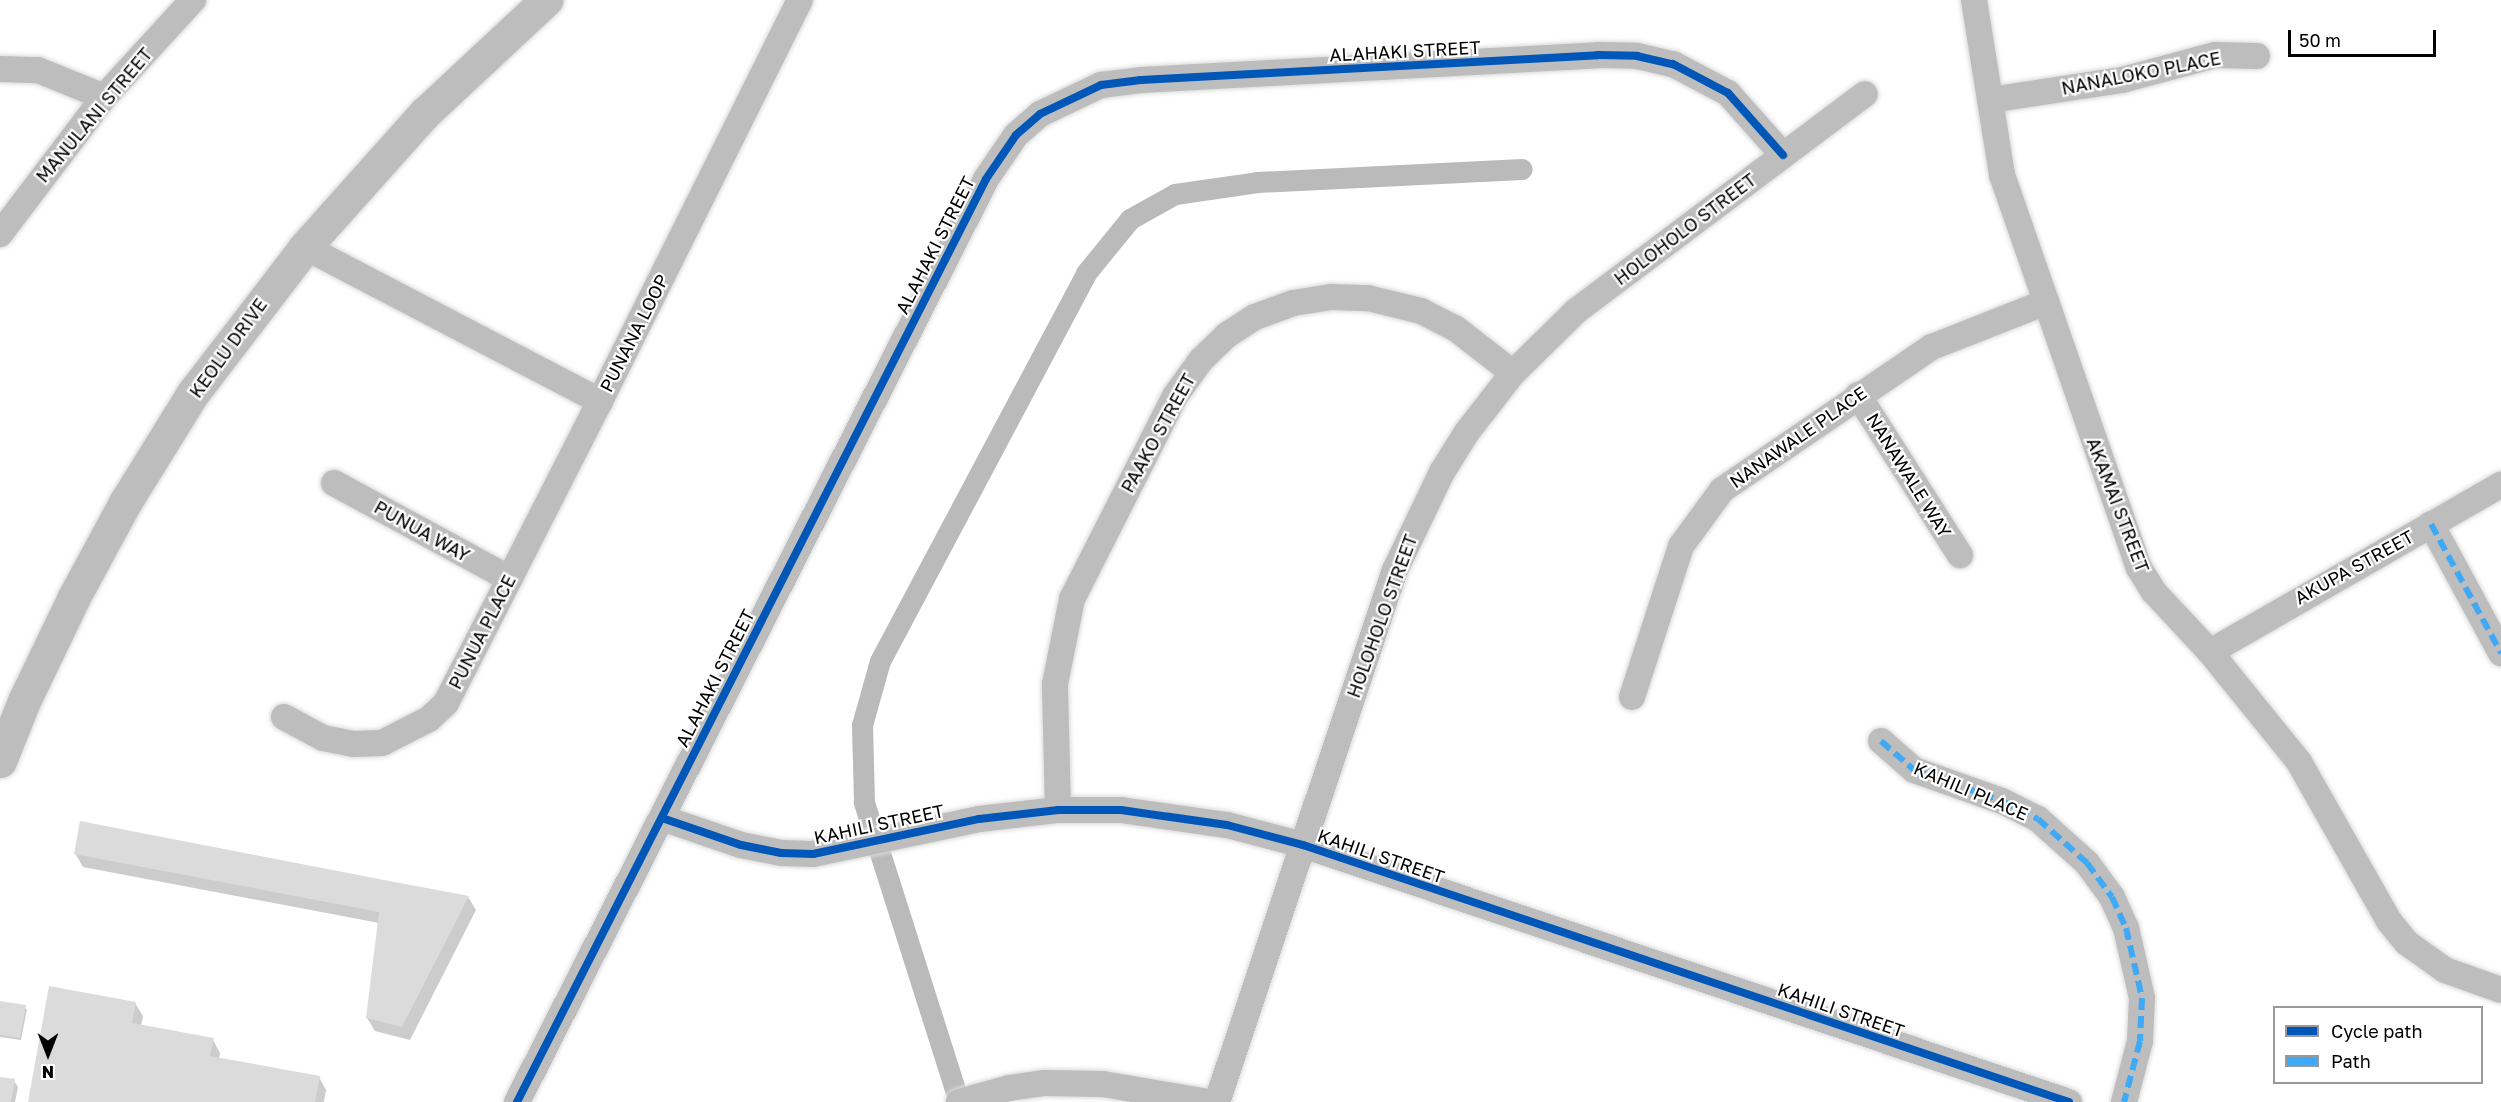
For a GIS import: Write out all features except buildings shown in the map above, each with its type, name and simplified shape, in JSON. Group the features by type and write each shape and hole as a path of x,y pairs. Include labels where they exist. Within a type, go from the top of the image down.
{"main road":[{"name":"KEOLU DRIVE","path":"0,761 64,618 126,501 193,393 305,247 425,113 546,0"}],"street":[{"name":"MANULANI STREET","path":"0,234 104,97 193,0"},
{"name":"PUNANA LOOP","path":"305,247 600,401 801,0"},
{"name":"AKAMAI STREET","path":"1974,0 2002,175 2139,568 2154,592 2210,651 2299,762 2389,921 2407,942 2445,970 2501,990"},
{"name":"ALAHAKI STREET","path":"517,1102 986,179 1016,135 1040,114 1101,85 1141,80 1598,55 1637,56 1673,64 1728,93 1783,155"},
{"name":"NANALOKO PLACE","path":"1990,100 2122,80 2215,55 2257,56"},
{"path":"0,69 38,70 104,97"},
{"name":"HOLOHOLO STREET","path":"1217,1102 1399,561 1442,472 1513,373 1576,311 1865,94"},
{"name":"PAAKO STREET","path":"1058,810 1054,684 1072,598 1175,396 1201,360 1227,336 1255,317 1293,303 1331,297 1368,298 1421,311 1455,328 1513,373"},
{"name":"NANAWALE PLACE","path":"1632,697 1681,546 1702,513 1749,469 1932,347 2046,302"},
{"name":"NANAWALE WAY","path":"1858,395 1959,555"},
{"name":"PUNUA PLACE","path":"284,717 323,738 353,744 382,743 429,719 446,703 600,401"},
{"name":"PUNUA WAY","path":"334,483 510,579"},
{"name":"AKUPA STREET","path":"2210,651 2501,485"},
{"path":"2431,524 2501,653"},
{"name":"KAHILI PLACE","path":"1881,741 1914,770 2002,801 2037,819 2087,863 2112,897 2126,928 2142,998 2140,1041 2124,1102"},
{"name":"KAHILI STREET","path":"662,818 741,845 781,853 841,850 908,832 1058,810 1173,815 1303,845 2069,1102"},
{"path":"959,1102 1009,1088 1045,1083 1103,1084 1208,1102"}],"waterway":[{"path":"959,1102 864,802 862,725 880,661 1086,273 1130,219 1175,194 1257,182 1522,169"}],"marked path":[{"path":"2431,524 2501,653"},
{"path":"1881,741 1914,770 2002,801 2038,819 2087,863 2112,897 2126,928 2142,998 2140,1041 2124,1102"}],"cycle path":[{"path":"517,1102 986,179 1016,135 1040,114 1101,85 1141,80 1598,55 1637,56 1673,64 1728,93 1783,155"},
{"path":"662,818 741,845 781,853 813,854 979,819 1058,810 1121,810 1227,825 1303,845 2069,1102"}]}
